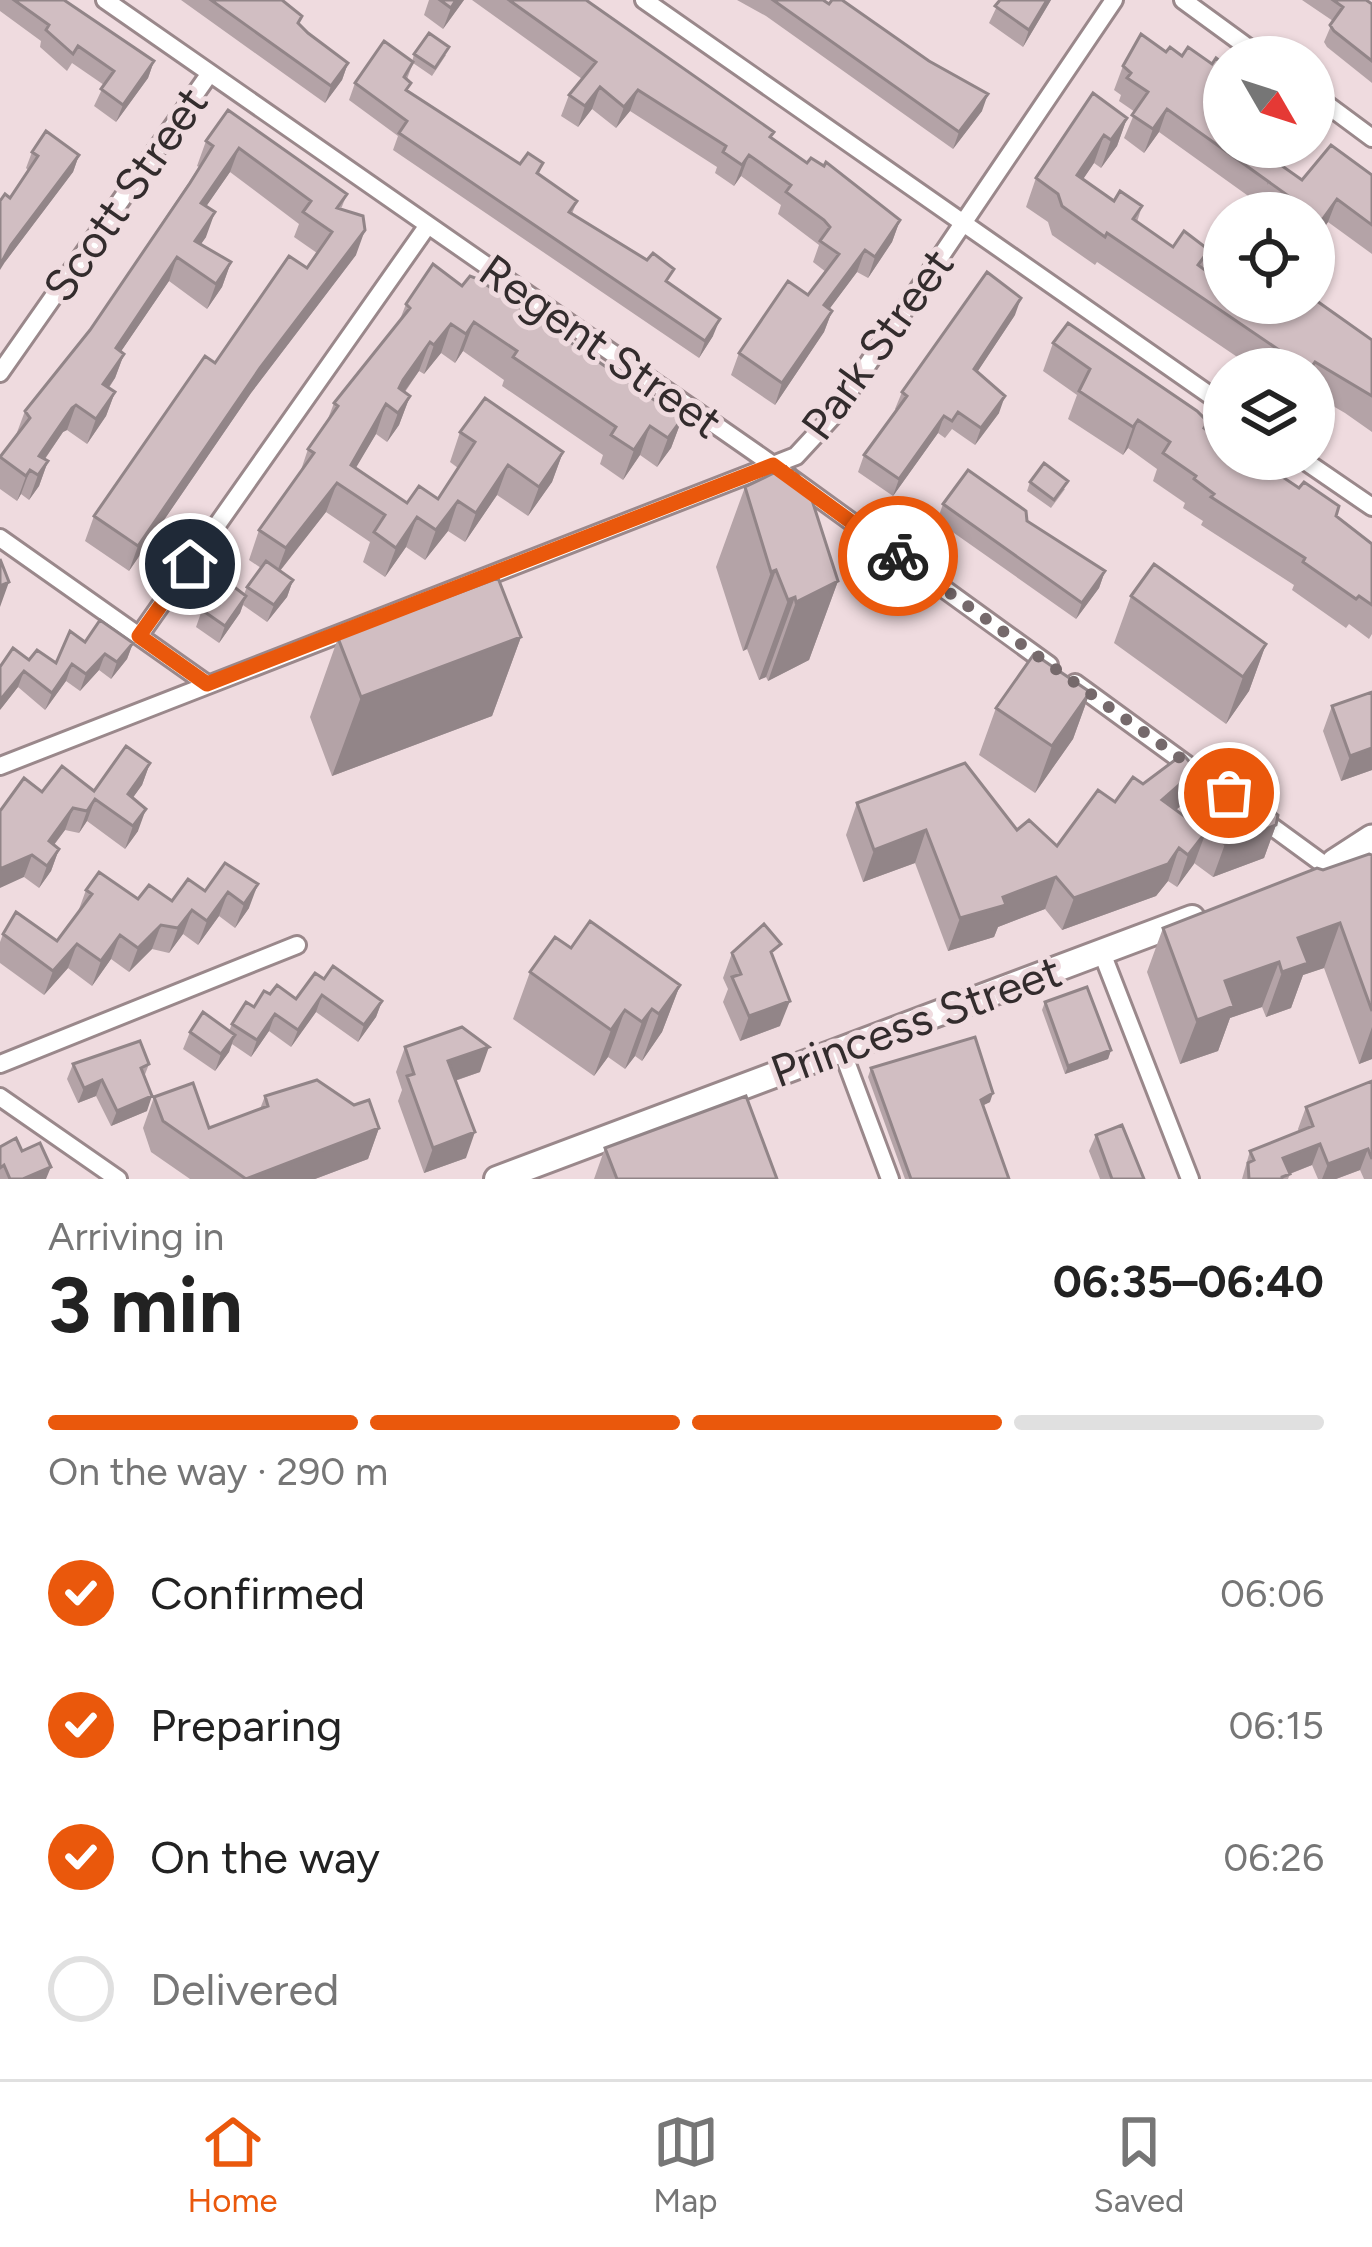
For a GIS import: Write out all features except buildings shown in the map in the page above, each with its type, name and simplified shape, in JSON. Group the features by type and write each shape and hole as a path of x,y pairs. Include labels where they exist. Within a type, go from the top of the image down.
{"main road":[{"path":"1322,868 1372,839"},
{"path":"1322,868 1372,862"},
{"name":"Princess Street","path":"497,1179 1219,908"}],"street":[{"name":"Regent Street","path":"105,0 773,465 1322,868"},
{"path":"644,0 1203,391"},
{"name":"Park Street","path":"0,766 796,456 832,417 1114,0"},
{"path":"1183,0 1232,36"},
{"name":"Scott Street","path":"0,374 210,73"},
{"path":"1335,111 1372,138"},
{"path":"139,636 428,225"},
{"path":"1333,480 1372,507"},
{"path":"0,538 207,684"},
{"path":"0,1064 297,944"},
{"path":"1102,953 1190,1179"},
{"path":"842,1048 890,1179"},
{"path":"0,1097 118,1179"}],"way so far":[{"path":"898,556 1229,793"}],"route":[{"path":"190,564 139,636 207,684 773,465 898,556"}]}
